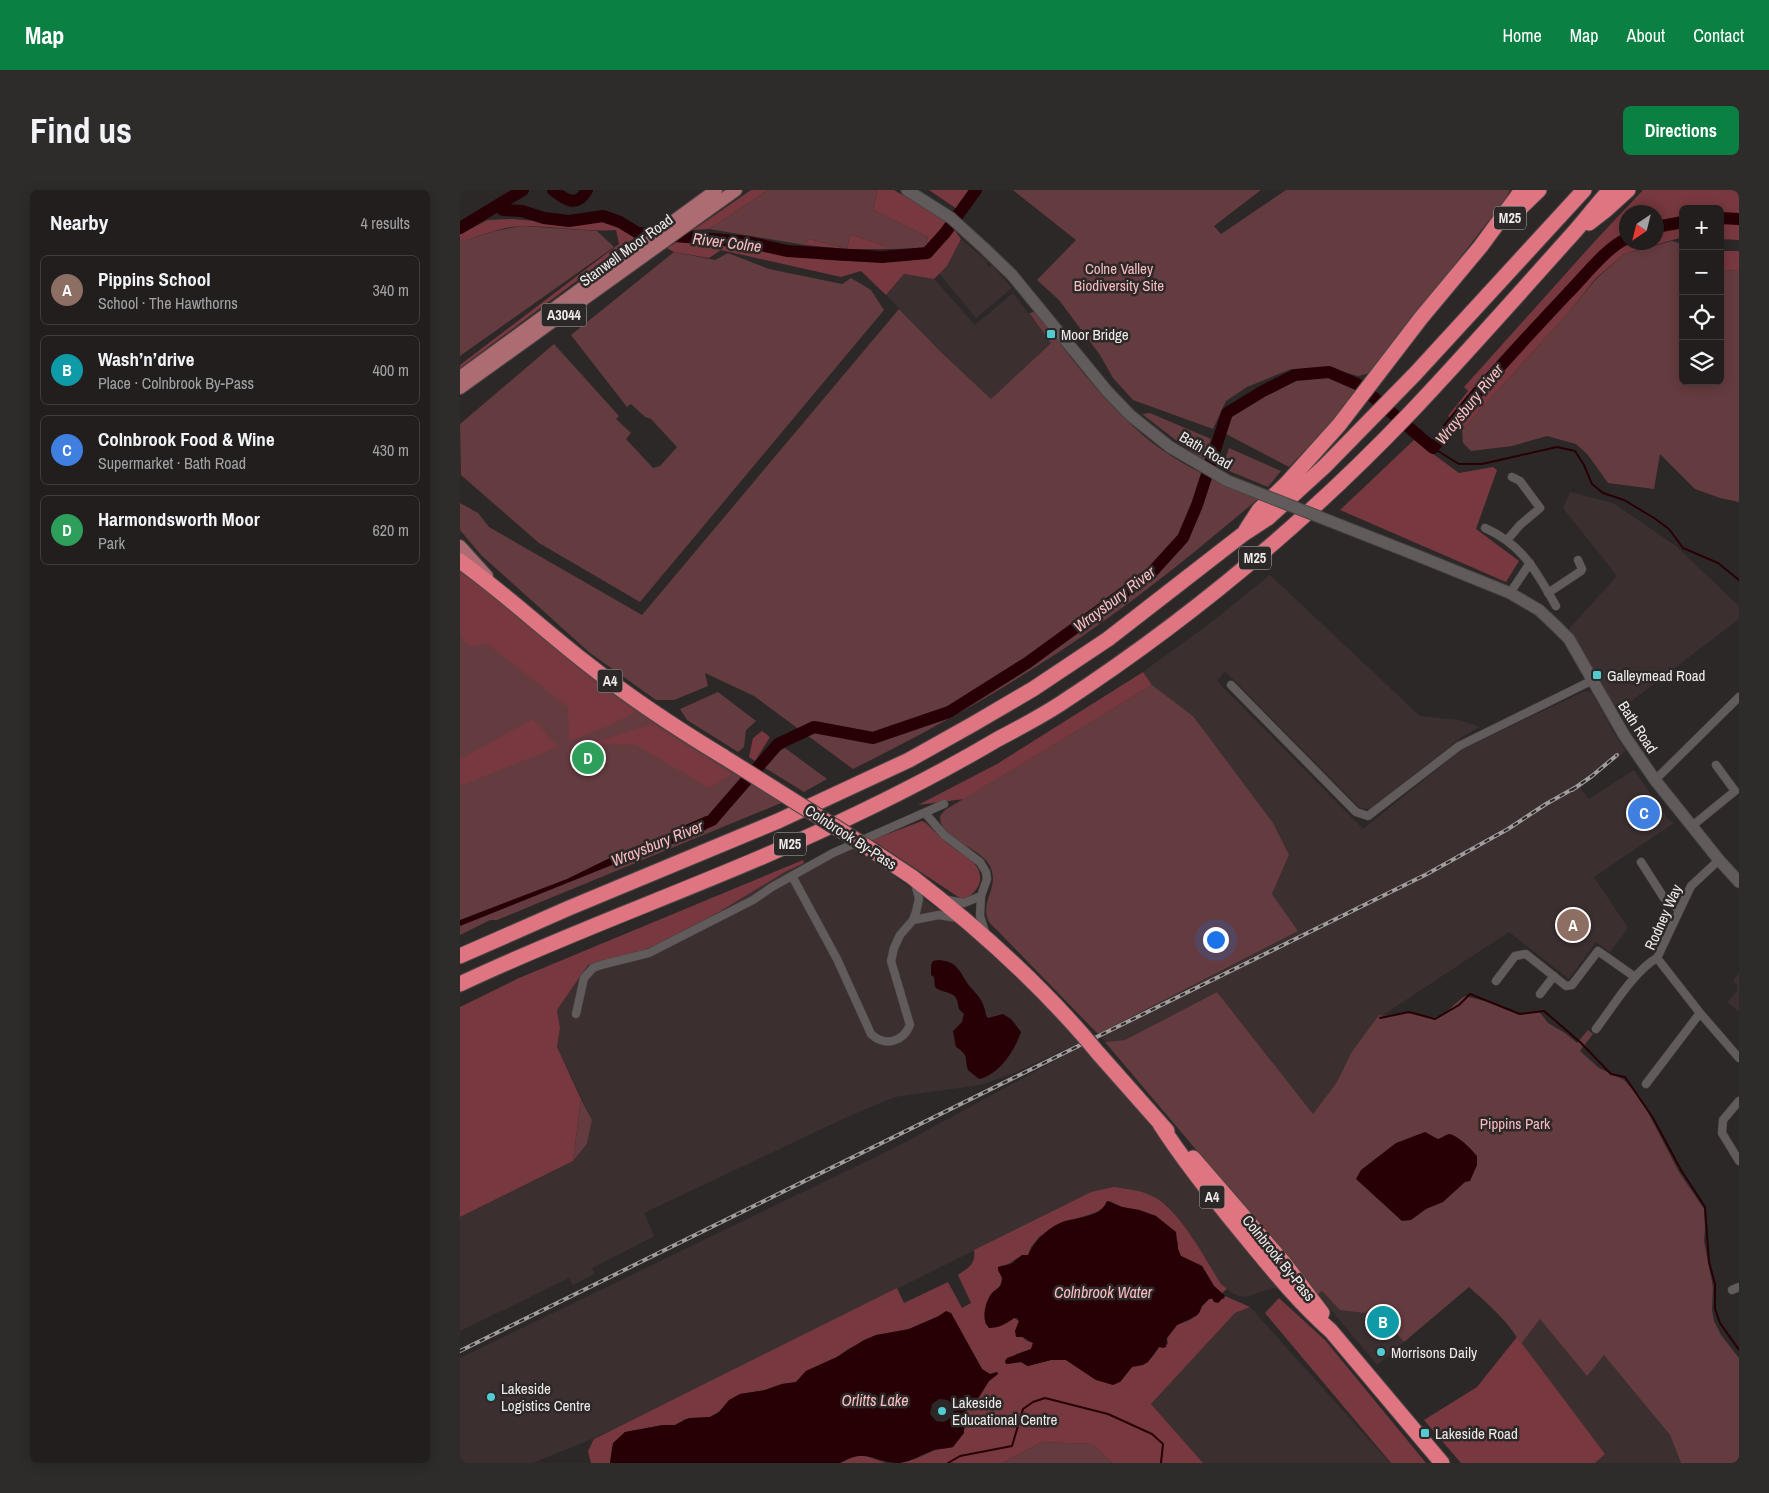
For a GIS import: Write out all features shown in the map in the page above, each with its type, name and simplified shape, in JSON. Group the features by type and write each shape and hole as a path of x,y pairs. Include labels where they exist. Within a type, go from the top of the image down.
{"highway":[{"name":"M25","path":"1242,536 1259,510 1314,454 1356,404 1421,318 1481,246 1522,190"},
{"name":"M25","path":"1481,246 1539,190"},
{"name":"M25","path":"460,956 569,908 778,822 909,760 1033,689 1108,639 1268,518 1325,466 1394,396 1584,190"},
{"name":"M25","path":"460,984 585,929 762,857 859,814 949,768 1058,705 1169,627 1225,583 1297,522 1346,477 1410,412 1572,235 1610,190"},
{"name":"M25","path":"1572,235 1607,209 1628,190"},
{"name":"A4","path":"460,551 504,594"},
{"name":"A4","path":"460,561 504,594"},
{"name":"Colnbrook By-Pass","path":"504,594 612,682 673,726 864,844 937,896 989,940 1041,989 1160,1124 1196,1160 1284,1263 1324,1316 1331,1331 1442,1463"}],"main road":[{"name":"Stanwell Moor Road","path":"460,377 716,190"},
{"name":"Stanwell Moor Road","path":"460,388 687,227 736,190"},
{"path":"460,546 504,594"}],"street":[{"name":"Bath Road","path":"907,190 955,222 1012,275 1107,391 1130,414 1170,447 1228,481 1510,593 1538,610 1569,639 1624,735 1655,780 1739,882"},
{"path":"1507,540 1540,507 1520,481 1512,478"},
{"path":"1485,528 1507,540 1524,555 1556,606"},
{"path":"1548,593 1581,571 1578,560"},
{"path":"1510,593 1530,563"},
{"path":"1231,685 1356,812 1368,816 1459,746 1593,680"},
{"path":"1655,780 1739,697"},
{"path":"1692,826 1737,793 1716,765"},
{"path":"576,1014 584,978 593,968 649,953 753,900 833,853 944,804"},
{"path":"925,813 944,835 980,862 987,875 985,888 981,896 980,920 989,940"},
{"name":"Rodney Way","path":"1719,860 1691,886 1678,909 1657,958 1700,1013 1739,1058"},
{"path":"1641,862 1664,898 1678,909"},
{"path":"792,876 837,959 871,1034 880,1041 887,1042 899,1039 906,1033 910,1025 891,961 900,935 913,920 918,890 912,877"},
{"path":"937,896 964,903 981,896"},
{"path":"913,920 939,915 966,921"},
{"path":"1496,981 1516,956 1526,954 1566,986 1572,985 1598,951 1635,977"},
{"path":"1596,1029 1635,977 1657,958"},
{"path":"1540,994 1554,976"},
{"path":"1646,1084 1700,1013"},
{"path":"1739,1101 1723,1120 1722,1133 1739,1161"}],"shaded area":[{"path":"751,190 768,190 709,229 693,230"},
{"path":"874,190 894,190 948,221 925,248 928,237 873,210 877,192"},
{"path":"929,190 971,190 957,209"},
{"path":"1643,190 1739,190 1739,240 1724,239 1724,205 1679,205 1679,238 1664,242 1664,205 1629,205"},
{"path":"1619,216 1619,250 1638,250 1624,254 1595,279 1569,312 1462,430 1448,416 1468,391 1464,387"},
{"path":"512,219 581,225 600,221 626,229 637,236 460,368 460,365 619,244 616,230 523,226 499,229 460,242 460,234 488,220"},
{"path":"953,228 961,239 947,266 934,279 904,274 886,295 861,271 841,277 721,250 709,258 674,252 667,248 685,237 779,254 825,260 855,262 900,261 930,258"},
{"path":"850,234 893,249 847,249"},
{"path":"809,239 847,249 805,245"},
{"path":"961,239 988,262 986,264 989,267 992,265 1012,288 976,318 939,273 947,266"},
{"path":"1724,251 1739,251 1739,271 1724,270"},
{"path":"904,274 934,279 975,325 1013,293 1051,343 991,399 942,353 886,295"},
{"path":"1414,440 1459,473 1493,467 1497,470 1476,529 1519,561 1506,582 1340,510"},
{"path":"1570,492 1613,503 1676,546 1739,606 1739,619 1617,712 1602,683 1569,629 1617,576 1563,508"},
{"path":"460,572 584,673 636,712 604,728 569,741 568,707 487,644 470,647 460,636"},
{"path":"1270,575 1420,716 1459,720 1480,727 1463,736 1371,809 1364,809 1359,807 1225,671 1217,681 1363,829 1461,750 1585,691 1592,693 1626,751 1580,788 1589,799 1634,770 1668,819 1674,823 1594,877 1628,928 1610,952 1596,942 1569,979 1509,932 1379,1016 1351,1053 1337,1082 1313,1114 1217,992 1125,1040 1105,1042 1098,1034 1298,931 1272,894 1289,855 1193,716 1152,685 1143,672 1213,621"},
{"path":"1143,672 1152,685 964,799 918,805 997,764"},
{"path":"533,719 558,747 460,786 460,759"},
{"path":"653,724 732,774 709,788 636,745 593,743"},
{"path":"762,731 770,737 755,761 749,757 753,738"},
{"path":"922,821 952,847 969,858 978,869 980,874 979,884 973,893 963,900 872,840"},
{"path":"847,844 878,863 972,936 1039,999 1081,1042 1012,1074 980,1085 895,1097 845,1118 644,1213 654,1235 653,1237 592,1268 595,1274 573,1285 569,1278 460,1331 460,1217 573,1161 587,1144 592,1120 557,1047 560,1028 557,1010 588,965 644,950 663,942 719,912 785,872"},
{"path":"803,860 804,863 663,942 644,950 588,965 557,1010 560,1028 557,1047 581,1099 573,1161 460,1217 460,1007 519,978"},
{"path":"1739,973 1739,1012 1727,1002 1737,991 1737,985 1733,981"},
{"path":"1084,1045 1172,1150 1282,1289 1273,1288 1246,1297 1231,1292 1221,1284 1167,1205 1091,1192 594,1438 533,1463 460,1463 460,1358 898,1146"},
{"path":"1114,1187 1143,1192 1162,1202 1172,1211 1199,1248 1221,1284 1227,1289 1222,1293 1214,1286 1202,1266 1181,1256 1178,1242 1156,1216 1122,1207 1110,1201 1106,1202 1105,1207 1100,1211 1079,1218 1040,1236 1031,1247 1028,1255 1021,1256 1009,1264 1000,1266 998,1270 1002,1278 1000,1287 1002,1325 1014,1318 1019,1321 1015,1331 1027,1341 1033,1343 1031,1349 1016,1354 1008,1364 1021,1362 1027,1366 1051,1360 1066,1360 1096,1380 1120,1382 1132,1367 1148,1361 1159,1347 1168,1344 1167,1338 1177,1325 1190,1320 1199,1313 1202,1306 1209,1299 1224,1299 1225,1296 1250,1307 1235,1313 1151,1404 1203,1463 1112,1463 1092,1444 1042,1442 1002,1463 899,1463 915,1459 935,1450 953,1447 965,1428 964,1415 968,1408 979,1397 989,1381 998,1374 997,1372 990,1374 982,1369 951,1313 941,1315 904,1331 876,1335 848,1349 837,1357 806,1371 796,1382 740,1394 730,1400 719,1412 710,1417 685,1419 675,1425 663,1425 625,1432 612,1447 610,1463 591,1463 588,1451 594,1439 897,1288 904,1303 948,1282 962,1308 971,1303 958,1275 973,1262 974,1250 1091,1192"},
{"path":"1322,1291 1373,1307 1404,1342 1377,1365 1318,1294"},
{"path":"1279,1298 1325,1340 1426,1463 1391,1463 1265,1313"},
{"path":"1250,1307 1390,1463 1203,1463 1151,1404 1235,1313"},
{"path":"1540,1318 1587,1376 1604,1354 1670,1435 1681,1463 1595,1463 1605,1454 1521,1344"},
{"path":"1517,1337 1605,1454 1595,1463 1461,1463 1424,1420 1477,1387"},
{"path":"855,1456 866,1456 886,1463 840,1463"}],"green space":[{"path":"768,190 874,190 877,192 873,210 928,237 925,248 893,249 850,234 847,249 809,239 805,245 709,229"},
{"name":"Colne Valley Biodiversity Site","path":"1013,190 1261,190 1214,226 1221,234 1286,190 1510,190 1505,200 1370,373 1358,376 1334,369 1291,369 1247,387 1226,401 1213,429 1133,400 1113,378 1100,355 1059,300 1037,280 1076,240"},
{"path":"522,226 597,231 614,247 460,356 460,242 495,231"},
{"path":"1672,241 1679,243 1679,385 1724,385 1724,270 1739,271 1739,502 1720,498 1695,489 1660,454 1654,489 1608,483 1588,455 1576,444 1547,436 1512,446 1471,451 1463,443 1462,430 1569,312 1595,280 1624,254 1639,250 1664,250 1664,243"},
{"path":"674,252 715,260 728,253 769,269 842,284 851,278 871,290 884,310 640,602 539,543 461,475 460,424 554,344 619,416 616,419 631,433 626,439 653,468 660,466 677,447 651,419 645,417 631,404 627,407 571,335"},
{"path":"899,309 991,399 1051,343 1029,313 1034,312 1038,314 1100,392 1117,411 1154,444 1183,463 1215,480 1258,499 1161,578 1071,644 980,701 853,769 754,696 705,673 708,686 674,700 656,700 590,653 481,555 460,530 460,503 478,513 489,527 642,615"},
{"path":"1330,377 1357,390 1332,422 1289,467 1226,434 1231,416 1259,396 1297,378"},
{"path":"1150,413 1211,439 1204,460 1142,414"},
{"path":"1229,448 1281,471 1268,487 1222,468"},
{"path":"460,569 786,801 497,920 490,920 460,935"},
{"path":"1152,685 1193,716 1273,823 1289,855 1272,894 1298,931 1098,1034 989,922 986,907 992,886 992,871 983,858 945,830 940,816 945,810"},
{"path":"718,692 756,721 746,730 744,747 738,752 687,720 680,709"},
{"path":"785,748 827,779 804,792 762,766 767,758"},
{"name":"Pippins Park","path":"1217,992 1313,1114 1337,1082 1351,1053 1379,1015 1388,1016 1405,1013 1432,1018 1437,1017 1465,996 1489,1002 1519,1015 1539,1011 1548,1023 1577,1043 1588,1030 1593,1034 1580,1051 1599,1068 1624,1080 1640,1097 1679,1172 1704,1209 1704,1241 1713,1287 1712,1310 1714,1321 1721,1335 1739,1358 1739,1463 1681,1463 1670,1435 1604,1355 1587,1376 1540,1319 1521,1344 1504,1320 1469,1287 1404,1342 1373,1307 1365,1313 1340,1310 1322,1291 1318,1294 1105,1042 1125,1040"},
{"path":"581,1099 592,1120 587,1144 573,1161"},
{"path":"1042,1442 1092,1444 1112,1463 1002,1463"}],"water":[{"path":"703,820 707,829 687,839 666,844 460,926 460,920 567,879 622,852"},
{"path":"939,960 950,963 957,968 981,1000 988,1018 1003,1014 1011,1019 1021,1032 1015,1046 1005,1061 986,1077 979,1079 968,1070 965,1055 956,1047 953,1031 962,1022 964,1014 959,1009 957,1000 953,995 935,987 934,977 931,975 931,965 933,961"},
{"path":"1425,1132 1438,1139 1450,1134 1458,1138 1477,1156 1477,1165 1470,1181 1465,1182 1443,1202 1426,1209 1411,1220 1402,1221 1356,1179 1361,1170 1396,1143"},
{"name":"Colnbrook Water","path":"1107,1201 1156,1216 1176,1232 1178,1249 1181,1256 1202,1266 1214,1286 1225,1296 1218,1303 1214,1302 1212,1298 1209,1299 1196,1316 1177,1325 1167,1338 1166,1347 1159,1347 1148,1362 1132,1367 1120,1382 1113,1385 1096,1380 1066,1360 1051,1360 1028,1366 1021,1362 1006,1364 1007,1358 1031,1349 1033,1343 1023,1337 1016,1337 1015,1331 1019,1321 1017,1318 996,1327 989,1328 986,1324 984,1316 986,1304 1002,1281 998,1267 1011,1264 1022,1255 1028,1255 1041,1236 1050,1229 1060,1223 1093,1214 1104,1207"},
{"name":"Orlitts Lake","path":"946,1311 951,1313 982,1369 990,1374 997,1372 998,1374 989,1381 979,1397 968,1408 964,1415 964,1433 953,1447 934,1450 900,1463 857,1456 840,1463 610,1463 613,1443 625,1432 663,1425 675,1425 689,1418 710,1417 719,1412 729,1400 740,1394 796,1382 806,1371 837,1357 864,1340 876,1335 909,1329","holes":["939,1399 948,1400 954,1408 953,1416 944,1422 936,1421 930,1414 932,1404"]}],"waterway":[{"path":"498,205 523,190"},
{"path":"553,190 562,197 575,201 583,196 587,190"},
{"name":"River Colne","path":"460,228 498,205 503,210 522,211 544,218 569,221 603,216 620,222 638,233 748,242 787,251 882,257 927,253 945,233 976,190"},
{"name":"Wraysbury River","path":"1724,218 1739,219"},
{"name":"Wraysbury River","path":"1664,226 1679,223"},
{"name":"Wraysbury River","path":"689,830 712,820 778,744 814,727 873,738 949,712 1027,663 1152,572 1183,538 1197,505 1227,413 1263,391 1295,375 1329,372 1359,385 1433,448 1481,388 1603,256 1619,243"},
{"path":"1433,448 1459,464 1482,464 1557,447 1575,451 1584,465 1592,484 1603,493 1624,500 1654,518 1669,529 1683,548 1718,563 1739,580"},
{"path":"1380,1018 1409,1012 1435,1019 1459,1005 1470,994 1520,1014 1544,1011 1580,1042 1611,1074 1625,1077 1653,1118 1681,1170 1705,1207 1709,1262 1715,1284 1715,1309 1720,1323 1739,1350"},
{"path":"948,1463 960,1456 1012,1446 1023,1409 1033,1402 1045,1398 1108,1414 1152,1434 1163,1444 1161,1463"}],"railway":[{"path":"1572,790 1617,755"},
{"path":"460,1351 1427,874 1508,829 1578,786"}],"place":[{"name":"Moor Bridge","path":"1051,334"},
{"name":"Galleymead Road","path":"1597,675"},
{"name":"Harmondsworth Moor","path":"588,758"},
{"name":"Colnbrook Food & Wine","path":"1644,813"},
{"name":"Pippins School","path":"1573,925"},
{"name":"Wash’n’drive","path":"1383,1322"},
{"name":"Morrisons Daily","path":"1381,1352"},
{"name":"Lakeside Logistics Centre","path":"491,1397"},
{"name":"Lakeside Educational Centre","path":"942,1411"},
{"name":"Lakeside Road","path":"1425,1433"}]}
